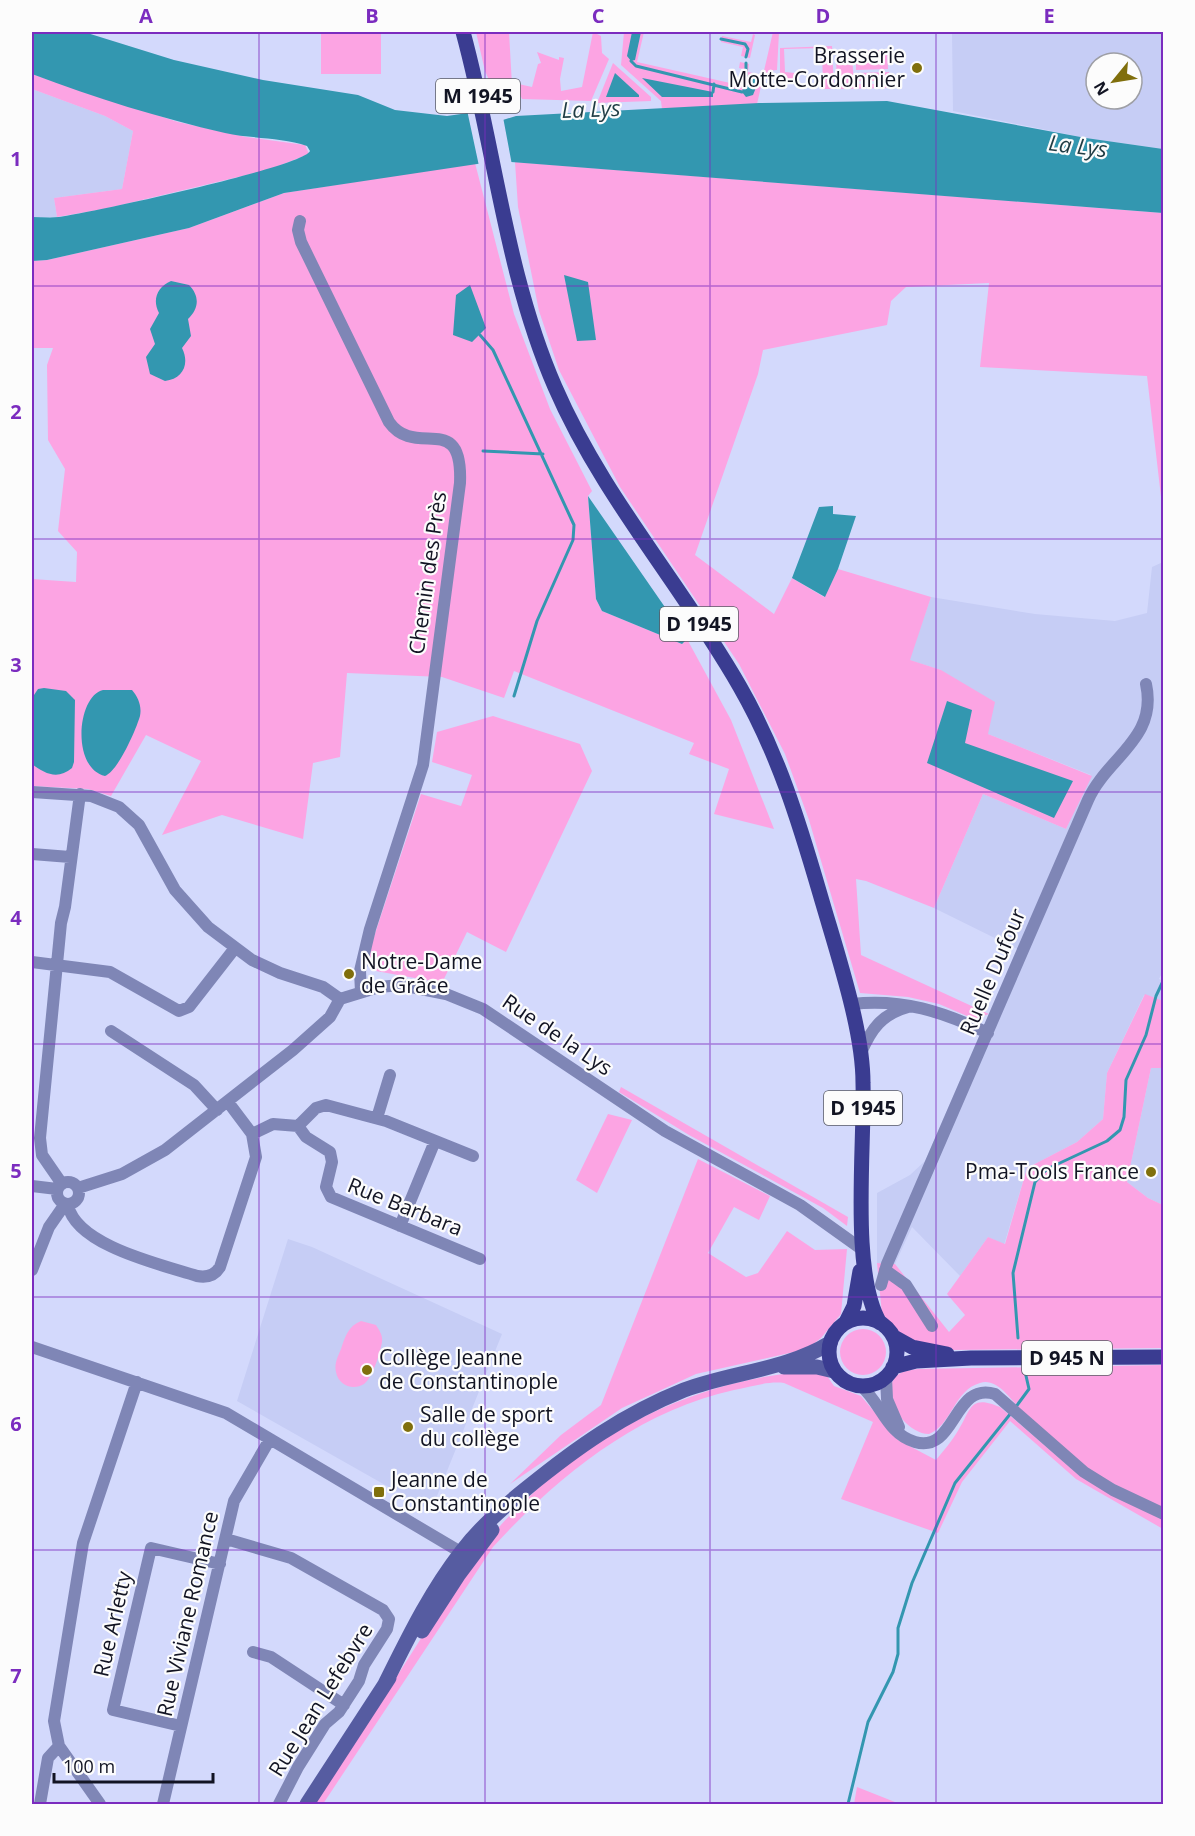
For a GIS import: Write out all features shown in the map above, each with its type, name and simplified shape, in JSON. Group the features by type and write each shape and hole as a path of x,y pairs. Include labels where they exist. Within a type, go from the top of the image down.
{"main road":[{"name":"M 1945","path":"464,32 489,141"},
{"name":"D 1945","path":"489,141 515,258 544,361 579,437 608,489 732,673 768,740 795,810 852,1004 861,1053 863,1250 870,1299 880,1323"},
{"name":"D 1945","path":"846,1322 856,1295 863,1250"},
{"path":"772,1366 817,1366 834,1371 846,1382 861,1386 876,1384 890,1372 897,1352 894,1337 880,1323 861,1318 846,1322 837,1329 830,1342 830,1359 834,1371"},
{"name":"D 945 N","path":"894,1337 912,1347 971,1358"},
{"path":"307,1804 465,1555 529,1487 582,1444 644,1408 700,1385 810,1354 830,1342"},
{"name":"D 945 N","path":"890,1372 916,1361 971,1358 1164,1357"}],"street":[{"name":"Chemin des Près","path":"300,221 298,230 301,242 389,422 405,436 448,442 456,448 460,457 459,490 423,765 370,929 360,971 361,992"},
{"name":"Ruelle Dufour","path":"881,1285 885,1270 1092,792 1131,745 1143,725 1149,706 1146,684"},
{"path":"32,792 80,794 108,801 135,820 180,896 208,927 235,948 271,969 323,987 340,999 330,1017 217,1110 140,1165 78,1188"},
{"path":"80,794 57,965 39,1138 42,1155 60,1186 58,1198 66,1204 77,1221 106,1245 197,1276 209,1276 220,1267 254,1171 256,1151 252,1134 228,1102"},
{"path":"32,854 70,857"},
{"path":"32,962 110,972 179,1011 189,1007 235,948"},
{"name":"Rue de la Lys","path":"340,999 386,986 409,986 446,994 483,1009 660,1128 800,1205 863,1250"},
{"path":"852,1004 894,1002 936,1011 988,1033"},
{"path":"861,1053 878,1023 889,1014 912,1006"},
{"path":"111,1031 194,1085 217,1110"},
{"path":"377,1118 390,1075"},
{"path":"252,1134 273,1124 298,1126 316,1107 323,1105 377,1118 473,1156"},
{"name":"Rue Barbara","path":"298,1126 306,1137 330,1152 332,1162 326,1187 331,1197 480,1259"},
{"path":"32,1151 39,1138"},
{"path":"400,1226 435,1141"},
{"path":"32,1186 60,1186 71,1183 78,1188"},
{"path":"32,1270 49,1227 66,1204 77,1199 78,1188"},
{"path":"885,1270 906,1285 932,1326"},
{"path":"32,1347 213,1407 465,1555"},
{"path":"890,1372 886,1392 892,1415 909,1440"},
{"path":"100,1804 59,1746 54,1721 82,1544 137,1382"},
{"path":"861,1386 891,1426 909,1440 925,1443 940,1436 948,1428 962,1404 978,1394 995,1394 1084,1472 1113,1490 1164,1514"},
{"name":"Rue Viviane Romance","path":"163,1804 237,1494 270,1439"},
{"name":"Rue Jean Lefebvre","path":"226,1539 291,1558 386,1613 389,1626 363,1665 360,1678 344,1705 325,1725 296,1770 279,1804"},
{"name":"Rue Arletty","path":"181,1726 113,1710 148,1559 151,1548 220,1564"},
{"path":"253,1652 271,1657 344,1705"},
{"path":"40,1804 48,1758 59,1746"}],"shaded area":[{"path":"321,32 381,32 381,74 321,74"},
{"path":"476,32 509,32 512,85 493,89 485,71"},
{"path":"593,32 601,36 602,53 609,59 591,101 522,99 514,83 532,87 538,64 541,63 537,52 559,60 559,57 564,58 560,79 561,91 582,87"},
{"path":"624,32 644,32 637,62 739,85 743,69 739,68 740,62 749,64 748,72 763,75 773,32 779,32 777,70 768,71 762,82 757,104 662,109 661,101 621,65"},
{"path":"952,32 1163,32 1163,149 1086,138 953,111"},
{"path":"753,34 755,35 750,58 741,56 743,47 721,42 722,36 751,42"},
{"path":"832,46 834,89 823,89 822,48 784,49 785,72 795,73 795,81 780,81 780,48"},
{"path":"887,50 888,69 856,70 856,51"},
{"path":"836,56 852,56 854,84 887,84 888,88 837,89"},
{"path":"613,63 651,97 651,101 597,103"},
{"path":"889,72 889,81 857,81 857,73"},
{"path":"32,74 178,122 246,137 305,145 309,154 268,170 104,209 57,217 54,198 122,189 133,131 105,116 32,89"},
{"path":"32,89 105,116 133,131 122,189 54,198 57,217 32,217"},
{"path":"515,162 1163,213 1163,514 1147,376 980,367 989,283 906,287 891,301 887,325 763,350 758,374 695,555 774,614 792,578 824,597 838,569 931,597 910,660 941,670 995,702 988,734 1092,776 1066,829 983,794 934,908 856,879 861,955 989,1014 974,1019 939,1004 908,997 860,993 809,820 785,754 739,664 620,487 559,370 539,311 518,207"},
{"path":"475,163 514,314 550,409 592,491 588,496 596,599 602,611 682,644 687,639 731,720 774,829 714,814 729,769 689,754 694,743 514,671 504,698 442,677 347,673 340,757 313,763 303,839 222,815 162,835 201,761 146,735 111,796 88,789 32,786 32,579 76,582 77,552 58,531 65,469 48,440 47,365 53,348 32,348 32,261 47,260 189,228 284,193"},
{"path":"1163,562 1164,969 1159,979 1163,981 1163,1001 1144,995 1107,1073 1103,1119 1077,1142 1027,1168 1004,1245 988,1237 960,1276 912,1227 895,1264 877,1263 877,1193 910,1175 925,1161 1017,949 934,908 983,794 1066,829 1091,775 988,734 941,670 909,660 931,597 1035,614 1115,621 1147,613 1152,567"},
{"path":"493,716 580,744 592,771 506,952 467,932 442,983 376,971 368,960 369,952 421,794 461,806 472,775 432,762 437,732"},
{"path":"1145,994 1163,1001 1163,1068 1151,1068 1127,1182 1148,1198 1163,1205 1163,1348 951,1350 907,1340 882,1314 877,1263 895,1264 949,1332 965,1315 947,1294 988,1237 1005,1244 1027,1168 1077,1142 1103,1119 1107,1073"},
{"path":"1151,1068 1163,1068 1163,1205 1148,1198 1127,1182"},
{"path":"621,1087 848,1217 847,1226 823,1208 689,1135 619,1092"},
{"path":"608,1114 632,1120 597,1193 576,1180"},
{"path":"698,1159 770,1196 759,1220 734,1207 708,1253 746,1277 758,1273 787,1231 815,1250 847,1249 841,1314 821,1338 807,1349 696,1374 622,1408 510,1484 561,1435 601,1405"},
{"name":"Collège Jeanne de Constantinople","path":"288,1239 312,1247 502,1334 431,1511 237,1401"},
{"path":"361,1321 376,1325 382,1342 376,1364 367,1381 360,1386 351,1387 337,1377 336,1363 348,1332"},
{"path":"863,1329 879,1336 886,1352 879,1368 863,1375 847,1368 840,1352 847,1336"},
{"path":"1163,1365 1163,1508 1090,1470 993,1384 987,1382 971,1387 937,1430 929,1434 910,1427 896,1410 892,1400 893,1381 905,1371 917,1369"},
{"path":"813,1371 825,1373 834,1386 861,1396 898,1440 936,1460 954,1437 973,1406 983,1402 1000,1407 1079,1475 1163,1520 1163,1529 1076,1479 1010,1421 962,1482 938,1533 841,1499 873,1422 784,1383 771,1383 734,1390 699,1400 665,1413 602,1450 545,1495 493,1547 323,1804 315,1804 468,1565 518,1507 554,1475 592,1447 632,1423 675,1403 719,1387 766,1377"},
{"path":"857,1787 900,1804 854,1804"}],"water":[{"name":"La Lys","path":"32,32 84,32 174,60 263,80 358,95 395,110 447,116 482,111 490,124 516,116 759,103 887,101 1086,138 1163,149 1163,213 497,161 284,193 189,228 47,260 32,261 32,217 78,214 150,199 272,168 310,151 307,146 297,143 235,135 176,121 32,74"},
{"path":"632,32 641,32 635,60 631,61 627,56"},
{"path":"615,73 639,95 639,97 606,97"},
{"path":"746,75 759,80 753,95 746,97 742,92"},
{"path":"642,78 713,92 713,97 662,97"},
{"path":"564,275 588,282 596,340 577,341"},
{"path":"171,281 189,285 193,289 197,302 188,319 191,336 182,348 185,360 183,370 176,377 165,381 150,374 146,357 155,344 150,329 159,313 156,303 157,294"},
{"path":"470,285 486,328 472,342 453,335 456,295"},
{"path":"588,496 687,639 682,644 602,611 596,599"},
{"path":"833,506 833,514 856,516 838,569 825,597 792,578 819,507"},
{"path":"38,689 66,691 75,700 74,762 72,768 67,772 57,775 42,771 32,764 32,698"},
{"path":"103,690 132,690 138,699 140,709 138,722 126,749 110,773 105,776 94,770 87,760 82,732 83,718 88,705 94,695"},
{"path":"947,701 972,710 965,743 1073,781 1054,818 927,763"}],"pier":[{"path":"482,108 489,110 492,120 503,117 512,165 479,166 467,110"}],"waterway":[{"path":"721,39 745,44 748,49 746,57"},
{"path":"631,61 636,66 742,92"},
{"path":"746,63 746,75"},
{"path":"713,92 714,84"},
{"path":"480,335 493,350 574,525 573,540 537,621 514,696"},
{"path":"483,451 543,454"},
{"path":"1018,1338 1013,1273 1035,1182 1047,1169 1107,1141 1120,1130 1124,1117 1126,1080 1146,1035 1156,996 1164,979"},
{"path":"1015,1408 1029,1389 1024,1367"},
{"path":"848,1804 868,1722 893,1672 898,1654 898,1628 912,1583 955,1483 1011,1413"}],"place":[{"name":"Brasserie Motte-Cordonnier","path":"917,68"},
{"name":"Notre-Dame de Grâce","path":"349,974"},
{"name":"Pma-Tools France","path":"1151,1172"},
{"name":"Collège Jeanne de Constantinople","path":"367,1370"},
{"name":"Salle de sport du collège","path":"408,1427"},
{"name":"Jeanne de Constantinople","path":"379,1492"}]}
